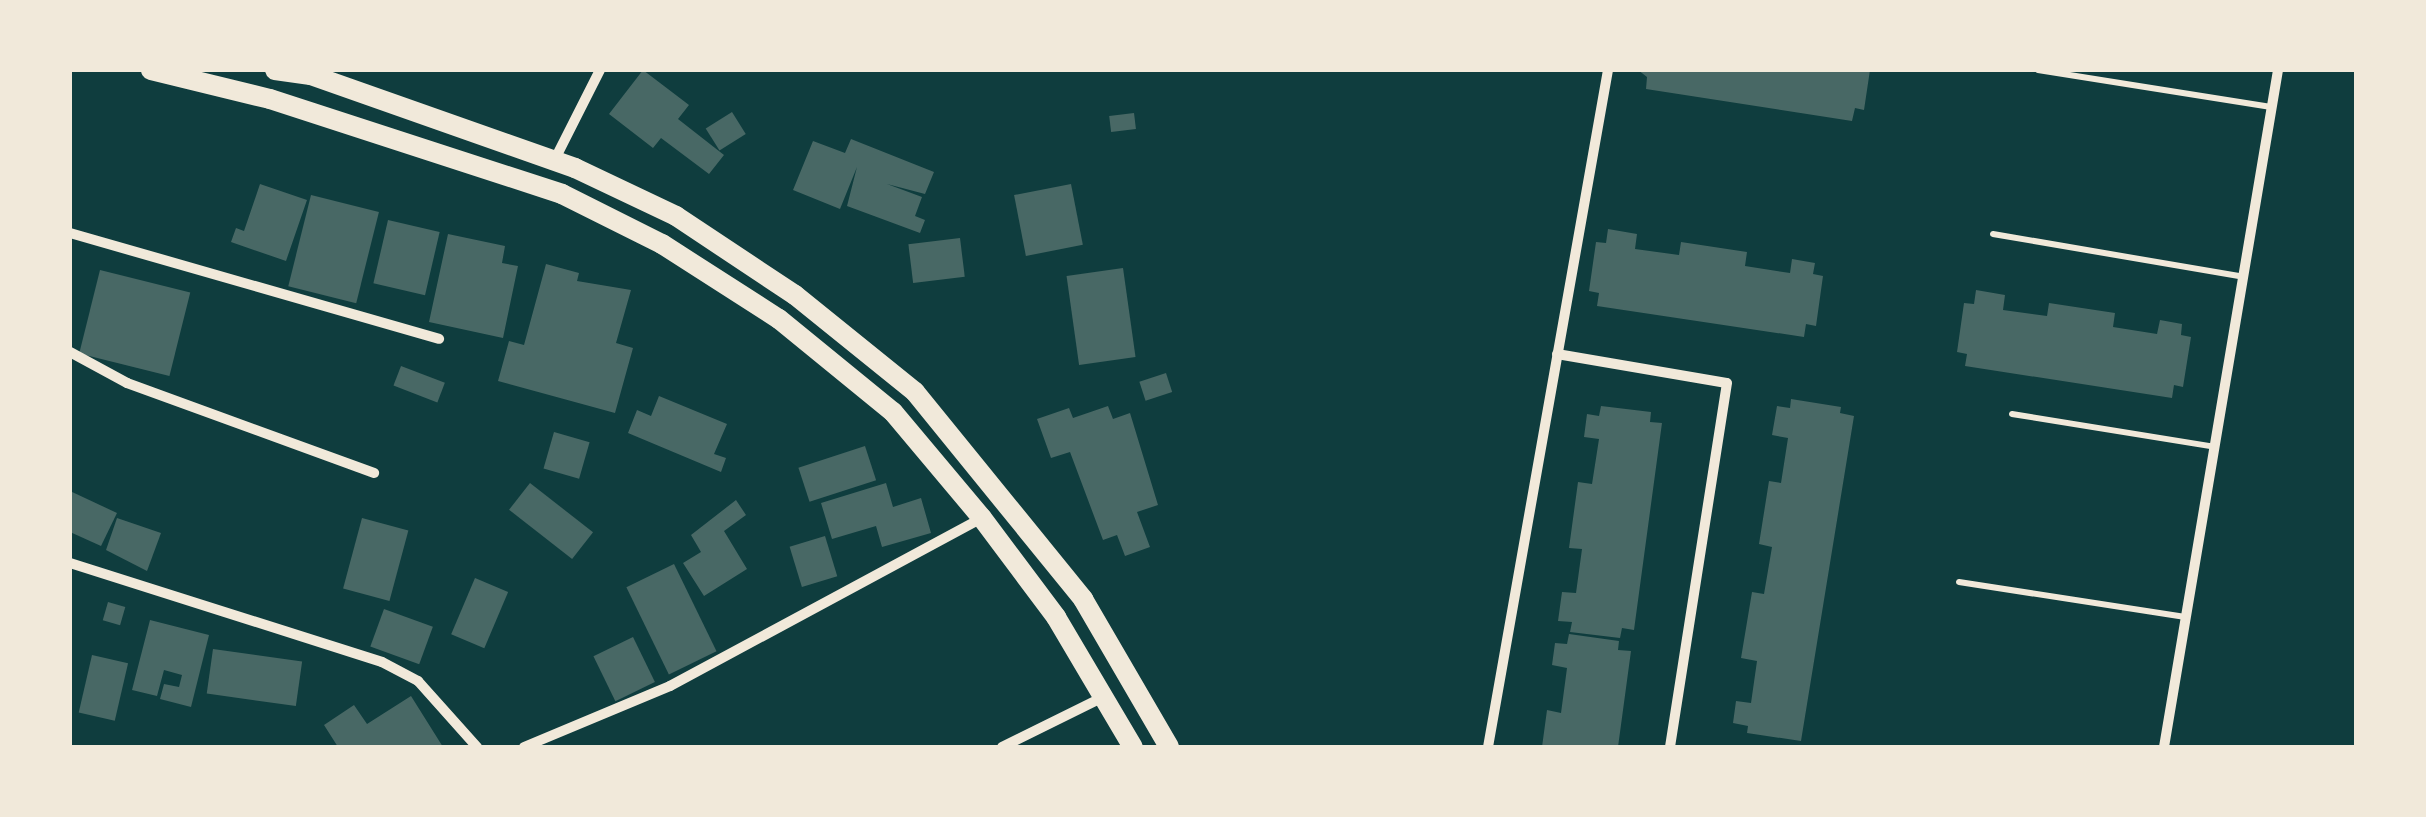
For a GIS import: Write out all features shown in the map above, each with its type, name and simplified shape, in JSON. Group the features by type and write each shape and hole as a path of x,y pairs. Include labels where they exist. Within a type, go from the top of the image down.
{"main road":[{"path":"151,70 270,100 562,194 662,244 779,319 892,412 982,518 1056,616 1133,747"},
{"path":"275,70 318,73 554,161 676,216 795,295 915,392 1083,599 1169,747"}],"street":[{"path":"554,161 600,70"},
{"path":"1488,747 1608,70"},
{"path":"2164,747 2210,446 2278,70"},
{"path":"70,233 439,339"},
{"path":"70,352 127,383 374,473"},
{"path":"1557,354 1727,383 1670,747"},
{"path":"524,747 543,745 670,686 982,518"},
{"path":"70,563 382,662 418,681 476,747"},
{"path":"1002,747 1104,697"}],"lane":[{"path":"2038,70 2271,107"},
{"path":"1993,234 2240,276"},
{"path":"2012,414 2210,446"},
{"path":"1959,582 2184,616"}],"building":[{"path":"643,70 689,105 678,119 724,155 709,174 661,138 653,148 609,114"},
{"path":"1638,70 1870,70 1864,110 1855,108 1852,121 1646,89 1647,77"},
{"path":"732,112 746,134 719,150 706,128"},
{"path":"1134,113 1136,129 1111,132 1109,116"},
{"path":"851,139 934,172 925,194 887,184 922,197 915,216 925,220 920,233 847,206 857,167 840,209 793,190 813,141 845,153"},
{"path":"260,184 307,200 286,261 231,242 236,228 244,231"},
{"path":"1071,184 1083,245 1026,256 1014,195"},
{"path":"311,195 379,212 356,303 288,286"},
{"path":"388,220 440,232 425,295 373,283"},
{"path":"1608,229 1637,234 1635,249 1679,255 1681,242 1747,252 1745,266 1790,273 1792,259 1815,263 1813,274 1823,276 1816,326 1806,324 1804,337 1597,306 1599,293 1589,291 1596,242 1606,243"},
{"path":"448,234 505,246 502,263 518,266 503,338 429,322"},
{"path":"960,238 965,277 913,283 908,244"},
{"path":"546,264 579,273 577,281 631,290 616,343 633,348 615,413 498,381 509,341 524,345"},
{"path":"1123,268 1136,357 1079,365 1067,276"},
{"path":"100,270 190,292 169,376 79,353"},
{"path":"1976,290 2005,295 2003,310 2047,316 2049,303 2115,313 2113,327 2157,334 2160,320 2182,324 2181,335 2191,337 2183,387 2174,385 2172,398 1965,366 1967,354 1957,352 1964,303 1974,304"},
{"path":"401,366 445,383 437,402 393,386"},
{"path":"1166,373 1172,392 1146,401 1139,382"},
{"path":"659,396 727,424 714,454 726,458 721,472 628,433 637,410 651,416"},
{"path":"1791,399 1841,407 1840,413 1854,416 1801,741 1747,733 1748,726 1733,723 1736,701 1751,703 1757,661 1741,658 1752,592 1764,594 1772,547 1759,544 1769,481 1781,483 1788,438 1772,435 1777,406 1790,408"},
{"path":"1108,406 1113,419 1130,413 1158,505 1137,512 1150,547 1125,556 1117,535 1103,540 1070,452 1051,458 1037,419 1069,408 1073,418"},
{"path":"1601,406 1651,412 1650,422 1662,423 1634,630 1622,628 1620,638 1570,632 1572,622 1558,621 1562,592 1576,593 1582,549 1569,548 1578,482 1592,484 1599,439 1584,437 1587,414 1599,416"},
{"path":"554,432 590,442 579,479 544,469"},
{"path":"865,446 876,480 810,502 798,468"},
{"path":"530,483 593,532 572,559 509,510"},
{"path":"886,483 893,507 921,498 931,533 882,547 876,526 832,539 821,503"},
{"path":"70,491 117,513 101,546 70,532"},
{"path":"736,500 746,515 724,531 747,569 704,596 683,563 701,552 691,535"},
{"path":"117,518 161,533 147,571 106,550"},
{"path":"362,518 408,530 389,601 343,589"},
{"path":"825,536 837,576 802,587 790,547"},
{"path":"674,564 717,651 669,674 626,587"},
{"path":"475,578 508,592 484,648 451,634"},
{"path":"108,602 125,607 120,625 103,620"},
{"path":"384,609 433,627 419,664 370,647"},
{"path":"150,620 209,635 191,707 160,699 164,684 179,687 182,675 164,670 157,696 132,690"},
{"path":"1569,634 1619,641 1618,650 1631,651 1618,747 1542,747 1547,710 1561,713 1567,668 1552,665 1555,643 1567,644"},
{"path":"633,637 655,682 615,701 593,656"},
{"path":"213,649 302,662 296,706 207,694"},
{"path":"92,655 128,663 115,721 79,712"},
{"path":"411,696 443,747 338,747 324,725 354,705 367,724"}]}
